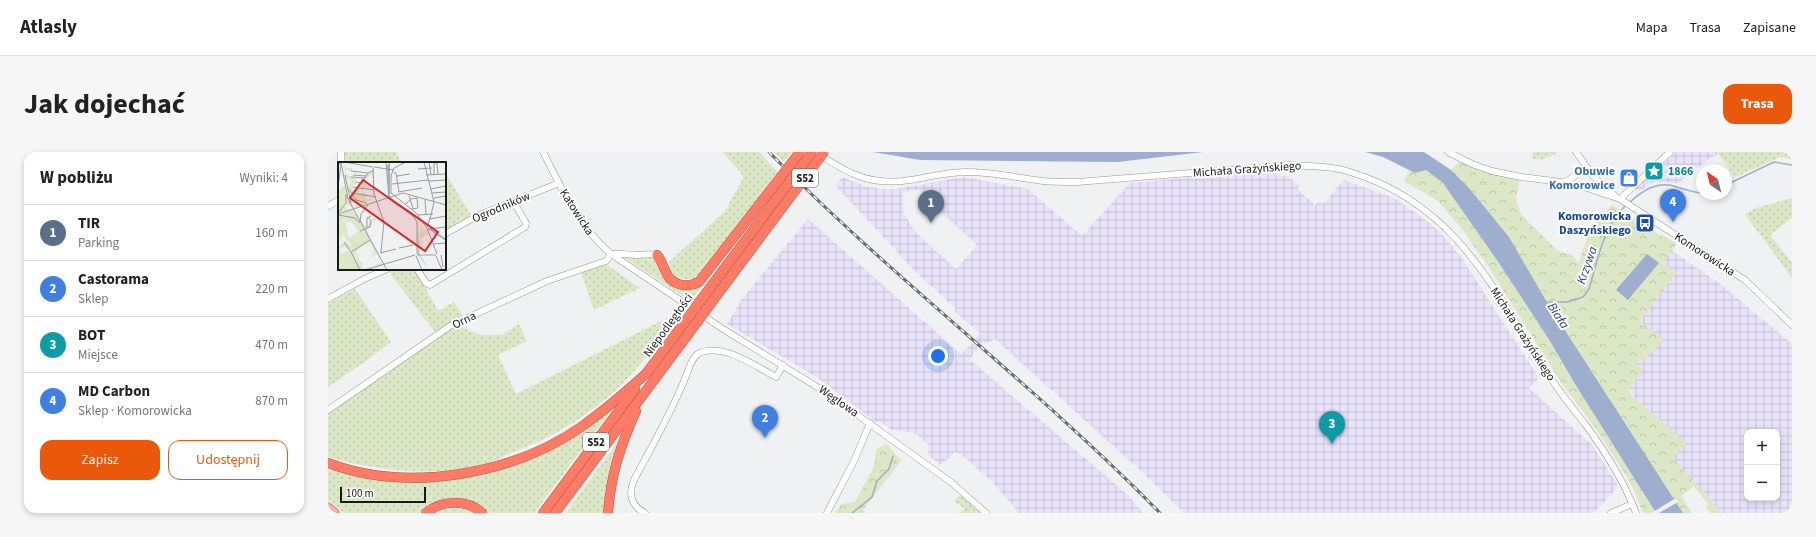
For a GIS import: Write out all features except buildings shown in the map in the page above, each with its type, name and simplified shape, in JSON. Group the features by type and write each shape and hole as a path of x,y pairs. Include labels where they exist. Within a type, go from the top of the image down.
{"highway":[{"path":"657,255 661,260 669,278 675,283 683,286 692,286 699,282 800,152"},
{"name":"Niepodległości","path":"542,513 812,152"},
{"name":"Niepodległości","path":"555,513 824,152"},
{"path":"328,463 360,472 420,478 469,472 502,465 556,442 580,428 615,401 649,371"},
{"path":"608,513 611,488 621,446 643,396"},
{"path":"426,513 436,506 453,503 470,506 482,513"}],"main road":[{"path":"328,507 335,513"}],"street":[{"name":"Katowicka","path":"543,152 584,226 595,240 611,254 683,303"},
{"name":"Michała Grażyńskiego","path":"816,152 842,170 859,178 879,181 897,181 949,173 966,172 997,174 1044,181 1077,182 1290,165 1309,166 1349,172 1379,182 1412,200 1436,218 1454,235 1472,256 1555,384 1586,426 1624,484 1636,513"},
{"name":"Komorowicka","path":"1448,152 1472,164 1492,170 1521,177 1581,186 1621,200 1745,280 1792,325"},
{"path":"1576,152 1586,167 1604,186 1621,200 1670,152"},
{"path":"1562,182 1569,180 1586,167"},
{"name":"Ogrodników","path":"446,233 479,215 559,183"},
{"path":"328,206 338,201"},
{"path":"418,270 426,283 430,284 525,227 526,223 513,201"},
{"path":"611,254 620,253 629,255 651,253 657,255"},
{"name":"Orna","path":"328,410 450,326 547,281 606,261 611,254"},
{"path":"328,299 364,279 385,270"},
{"name":"Węglowa","path":"683,303 814,384 952,483 986,513"},
{"path":"645,513 633,502 630,490 680,391 692,361 696,356 700,352 712,350 732,354 776,377 783,365"},
{"path":"827,513 854,461 870,423"},
{"path":"1611,513 1632,504"}],"shaded area":[{"path":"1676,152 1721,152 1703,164 1696,164 1696,169 1678,183 1654,182 1639,191 1635,189"},
{"path":"1274,170 1277,176 1288,176 1300,186 1297,189 1315,205 1319,201 1323,204 1344,180 1394,198 1426,220 1440,232 1461,257 1539,378 1529,388 1592,445 1617,484 1617,488 1594,513 1184,513 1142,472 995,339 987,343 980,343 970,360 1128,495 1143,513 1017,513 1014,506 990,480 961,454 955,452 941,465 928,455 929,445 915,433 892,430 879,421 876,422 815,376 727,324 742,299 808,219 961,354 975,341 977,335 981,334 954,311 956,309 914,270 836,186 842,177 867,187 881,189 896,189 964,177 1028,189 1082,236 1130,183","holes":["918,190 977,245 956,269 916,233 903,212 903,192"]},
{"path":"1627,220 1719,283 1792,344 1792,513 1722,513 1673,458 1634,396 1585,308"}],"green space":[{"path":"345,152 396,152 401,162 346,162"},
{"path":"723,152 759,152 778,172 703,272 694,279 680,278 674,274 669,262 725,211 744,177"},
{"path":"774,152 792,152 784,162"},
{"path":"1532,152 1559,152 1544,159 1533,159"},
{"path":"1721,152 1792,152 1792,159 1780,157 1736,177 1732,172 1732,164 1726,164 1718,154"},
{"path":"1459,162 1491,173 1520,179 1516,198 1521,215 1558,251 1572,255 1579,263 1585,243 1596,222 1612,205 1660,235 1677,243 1663,264 1677,272 1640,321 1664,339 1644,362 1639,358 1635,362 1643,370 1629,390 1633,397 1687,442 1673,458 1722,513 1710,513 1706,507 1708,504 1694,486 1681,496 1692,513 1683,513 1548,304 1509,237 1451,170","holes":["1647,254 1628,300 1616,290"]},
{"path":"1410,170 1415,173 1426,170 1443,183 1499,263 1550,341 1575,384 1656,513 1643,513 1632,486 1625,474 1596,429 1562,384 1488,266 1462,229 1438,201 1404,181"},
{"path":"446,174 471,215 446,230"},
{"path":"1792,198 1792,218 1770,235 1792,263 1792,278 1745,214 1756,208"},
{"path":"624,257 651,258 655,261 660,272 665,278 674,285 685,288 702,286 690,301"},
{"path":"606,264 640,288 594,310 581,273"},
{"path":"392,270 414,270 438,311 454,302 463,316 435,332 389,272"},
{"path":"355,289 391,342 328,387 328,304"},
{"path":"679,312 635,370 619,387 595,408 568,426 540,441 495,461 460,469 404,471 373,467 328,457 328,414 454,327 461,327 480,335 502,335 519,324 527,341 498,355 516,394"},
{"path":"614,407 534,513 491,513 473,501 451,498 437,501 419,513 344,513 328,500 328,468 360,476 445,480 475,476 505,468"},
{"path":"620,439 609,470 603,513 566,513"},
{"path":"887,444 901,461 863,510 866,513 835,513 841,504 855,502 874,466 876,449"},
{"path":"962,495 982,513 959,513 965,509 954,501"},
{"path":"448,509 461,509 473,513 435,513"}],"water":[{"path":"873,152 1203,152 1118,162 920,160"},
{"path":"1365,152 1424,152 1451,170 1469,188 1509,237 1548,304 1683,513 1656,513 1575,384 1550,341 1499,263 1443,183 1426,170 1415,173 1383,157"},
{"path":"1647,254 1659,263 1628,300 1616,290"}],"pier":[{"path":"1676,498 1678,502 1659,513 1653,512"}],"waterway":[{"name":"Krzywa","path":"1732,182 1774,162 1792,165"},
{"name":"Krzywa","path":"1629,203 1645,190 1663,185 1670,185 1696,192"},
{"name":"Krzywa","path":"1547,302 1567,302 1583,297 1589,289 1602,244 1607,233 1618,214 1626,205"},
{"path":"852,513 872,497 877,481 889,469 893,456"}],"railway":[{"path":"769,152 816,199 1064,421 1113,466 1160,513"}],"place":[{"name":"1866","path":"1654,171"},
{"name":"Obuwie Komorowice","path":"1629,178"},
{"name":"MD Carbon","path":"1673,222"},
{"name":"TIR","path":"931,223"},
{"name":"Komorowicka Daszyńskiego","path":"1645,223"},
{"name":"Castorama","path":"765,438"},
{"name":"BOT","path":"1332,444"}],"water label":[{"name":"Biała","path":"1559,315"}]}
